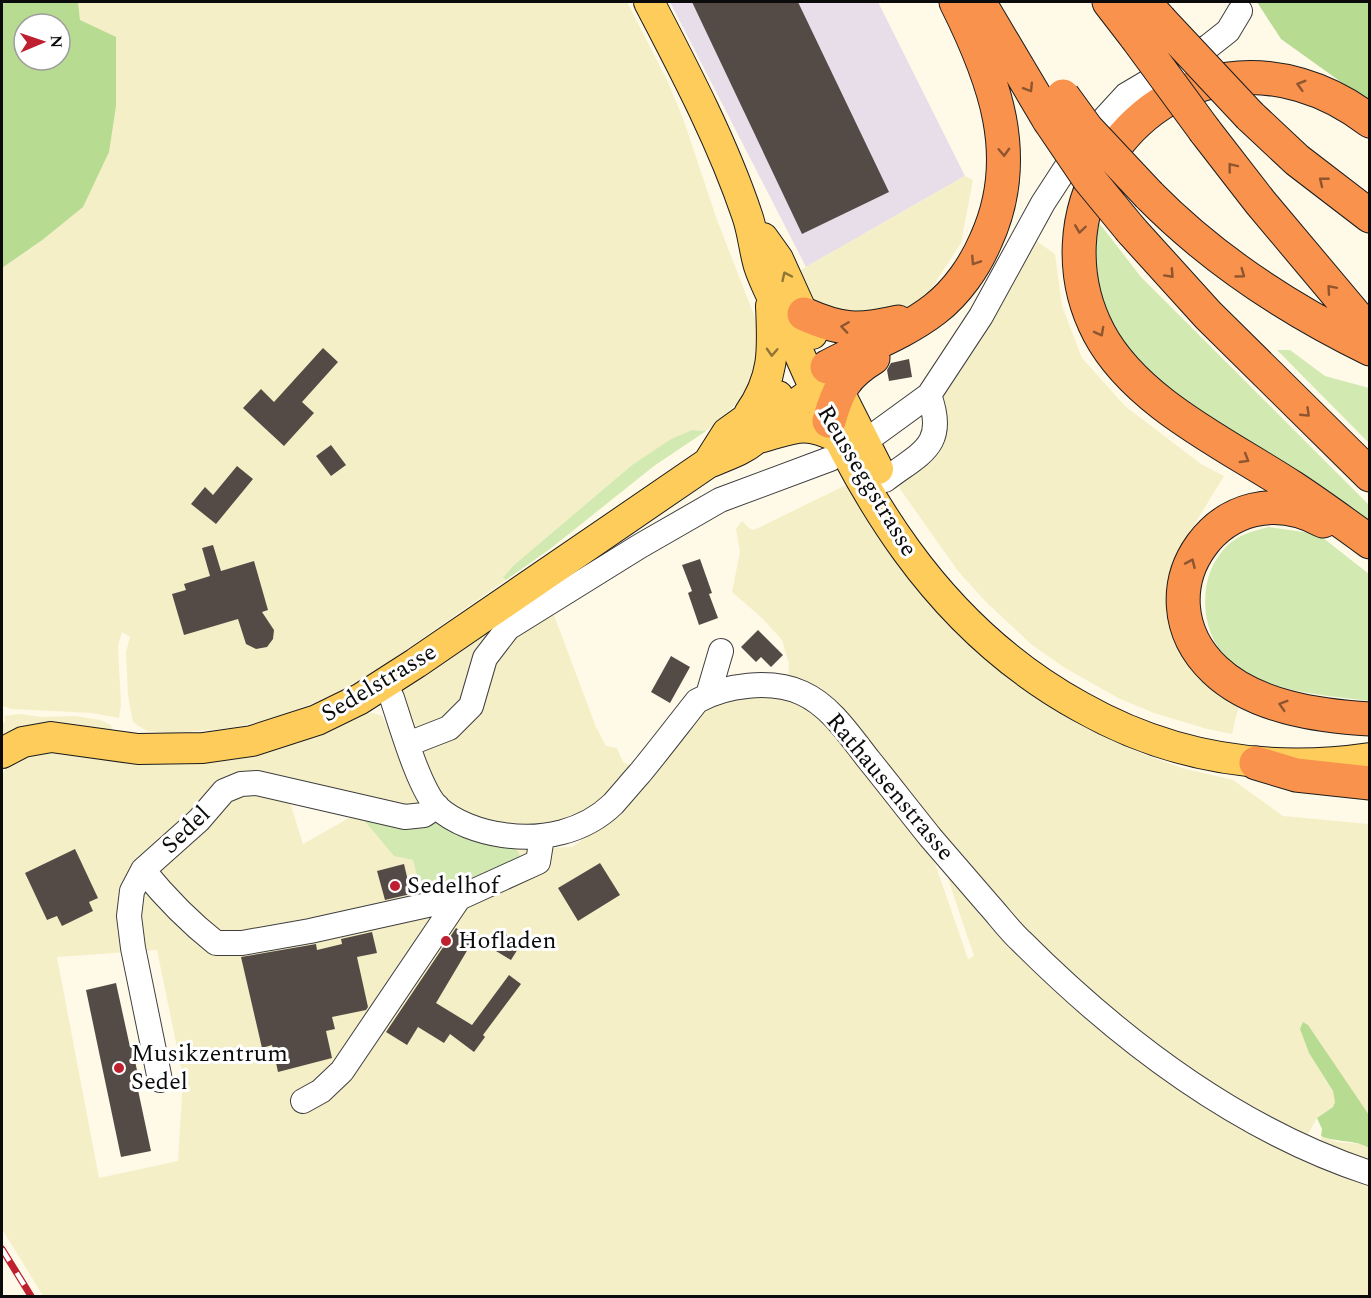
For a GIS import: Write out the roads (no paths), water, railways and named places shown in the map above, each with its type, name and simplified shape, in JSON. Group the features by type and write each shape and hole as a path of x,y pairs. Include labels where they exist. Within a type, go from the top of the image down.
{"highway":[{"path":"826,406 954,290 981,252 998,208 1004,178 1003,132 995,98 972,33 956,2"},
{"path":"978,2 1056,108 1087,129 1173,220 1219,258 1279,299 1326,327 1370,349"},
{"path":"999,2 1056,108 1089,178 1131,230 1208,315 1370,475"},
{"path":"1109,2 1146,20 1297,160 1370,216"},
{"path":"1146,20 1205,131 1282,229 1370,333"},
{"path":"1370,121 1329,95 1286,80 1259,77 1232,78 1185,90 1151,110 1131,127 1113,150 1092,184 1082,218 1079,240 1081,277 1091,315 1100,334 1126,369 1164,405 1212,439 1291,487 1370,542"},
{"path":"804,314 829,324 861,329 923,318"},
{"path":"1370,553 1319,519 1286,509 1256,509 1228,520 1205,538 1190,565 1184,582 1183,597 1186,627 1193,641 1216,671 1237,686 1258,696 1299,709 1340,717 1370,719"},
{"path":"1256,763 1296,775 1370,783"}],"main road":[{"name":"Reusseggstrasse","path":"649,2 708,119 748,217 759,266 770,294 875,505 928,579 979,634 1027,674 1056,694 1127,730 1192,752 1256,763 1315,764 1370,758"},
{"name":"Reusseggstrasse","path":"748,217 778,259 804,314 826,406 885,480 908,520 938,562 994,624 1024,651 1088,693 1121,710 1167,728 1233,743 1281,749 1334,748 1370,743"},
{"path":"751,429 771,369 773,348 770,294"},
{"path":"751,429 826,406"},
{"path":"751,429 816,427 826,406"},
{"name":"Sedelstrasse","path":"2,753 23,742 51,737 152,749 203,748 273,735 317,720 385,684 708,463 727,433 751,429"}],"street":[{"path":"874,435 929,395 981,316 1043,203 1082,143 1126,95 1209,46 1228,32 1240,11"},
{"path":"885,480 921,454 931,441 936,414 929,395"},
{"path":"408,744 449,728 471,706 485,658 508,628 640,546 720,500 826,406"},
{"path":"708,695 721,651"},
{"name":"Rathausenstrasse","path":"385,684 424,785 437,806 457,821 488,833 518,837 542,837 572,829 592,819 612,804 697,701 708,695 746,686 777,686 802,693 827,710 931,838 1019,940 1100,1016 1191,1085 1304,1149 1370,1173"},
{"name":"Sedel","path":"160,1080 133,948 129,916 132,891 143,870 199,820 224,791 241,784 257,783 405,817 424,815 437,806"},
{"path":"143,870 165,897 191,923 216,943 242,942 310,931 459,898 538,862 542,837"},
{"path":"303,1101 321,1091 342,1071 459,898"}],"railway":[{"path":"2,1249 31,1296"}],"place":[{"name":"Sedelhof","path":"395,886"},
{"name":"Hofladen","path":"446,941"},
{"name":"Musikzentrum Sedel","path":"119,1068"}]}
